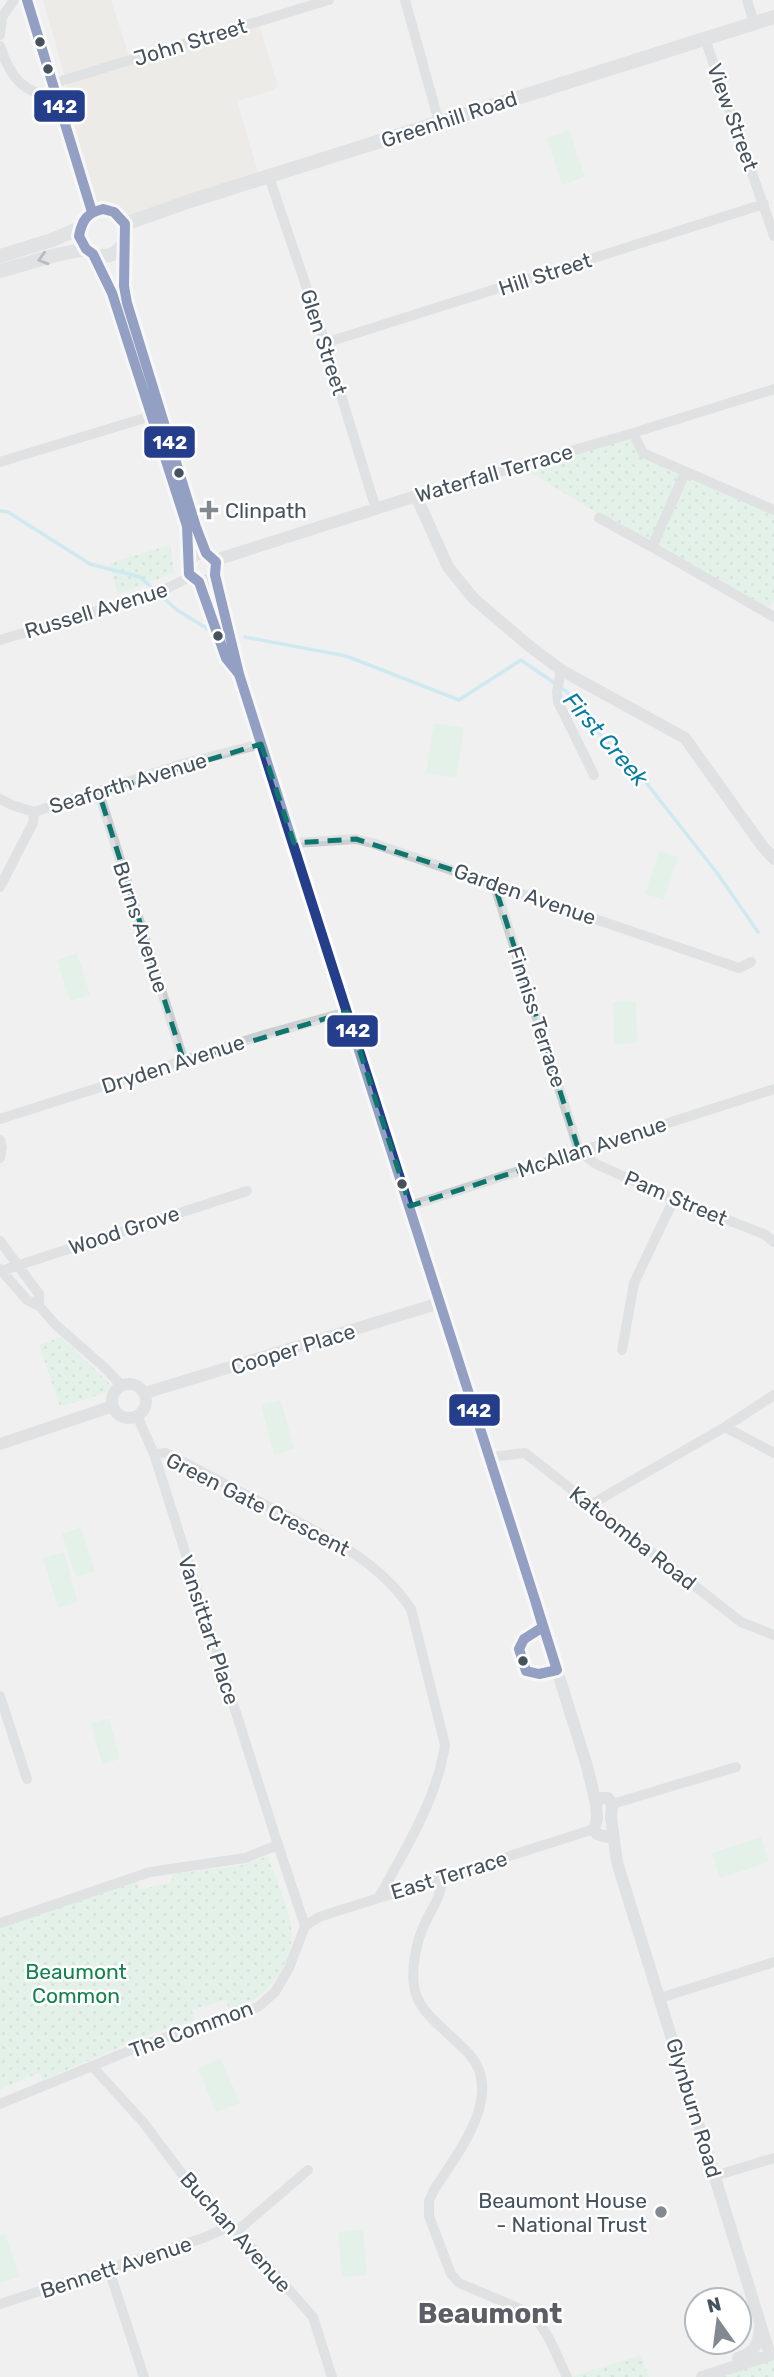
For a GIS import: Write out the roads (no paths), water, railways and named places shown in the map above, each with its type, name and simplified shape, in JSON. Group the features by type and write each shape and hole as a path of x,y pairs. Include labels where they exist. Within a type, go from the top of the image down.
{"main road":[{"path":"27,0 92,212"},
{"name":"Greenhill Road","path":"125,224 774,17"},
{"path":"0,271 57,255 89,252 107,256 113,254 124,244 126,234 125,224 120,217 109,210 92,212 86,216 79,236 89,252"},
{"path":"0,256 41,244 80,228"}],"street":[{"path":"0,35 2,17 14,0"},
{"name":"John Street","path":"53,91 329,0"},
{"path":"405,0 439,122"},
{"path":"747,0 754,23"},
{"name":"View Street","path":"705,39 774,236"},
{"path":"0,47 16,82 46,96 53,91"},
{"name":"Glen Street","path":"269,177 325,343 376,509"},
{"name":"Hill Street","path":"325,343 764,204"},
{"path":"124,244 124,286 187,526 187,569 195,580 226,657 239,674"},
{"path":"89,252 112,293 212,563 239,674 261,744 587,1766 611,1817 603,1832"},
{"name":"Waterfall Terrace","path":"212,563 416,496 774,389"},
{"path":"0,462 156,414"},
{"path":"633,433 643,453 774,510"},
{"path":"652,547 685,473"},
{"path":"416,496 449,567 474,599 559,681 685,738 774,859"},
{"path":"599,518 774,617"},
{"path":"188,561 196,554 212,563"},
{"path":"195,580 207,582 212,563"},
{"name":"Russell Avenue","path":"0,640 149,597 195,580"},
{"path":"559,681 558,702 594,775"},
{"name":"Seaforth Avenue","path":"0,887 33,823 34,812 99,793 181,764 261,744"},
{"name":"Burns Avenue","path":"99,793 184,1062"},
{"path":"0,799 34,812"},
{"name":"Garden Avenue","path":"294,843 364,841 739,968 751,962"},
{"name":"Finniss Terrace","path":"494,883 579,1151"},
{"name":"Dryden Avenue","path":"0,1119 264,1035 347,1012"},
{"name":"McAllan Avenue","path":"410,1206 774,1089"},
{"path":"0,1140 0,1158"},
{"name":"Pam Street","path":"579,1151 596,1164 674,1199 764,1234 774,1242"},
{"name":"Wood Grove","path":"1,1270 247,1191"},
{"path":"622,1350 634,1283 674,1199"},
{"path":"0,1241 39,1294 39,1306"},
{"path":"1,1270 27,1300 39,1306 121,1385"},
{"name":"Cooper Place","path":"145,1393 440,1303"},
{"path":"133,1384 145,1393 146,1406 137,1416 123,1416 113,1406 113,1395 121,1385 133,1384"},
{"path":"590,1505 725,1427 774,1395"},
{"path":"0,1444 113,1406"},
{"name":"Vansittart Place","path":"137,1416 153,1454 278,1845"},
{"path":"725,1427 774,1453"},
{"name":"Green Gate Crescent","path":"153,1454 166,1453 346,1547 388,1581 411,1609 445,1745 443,1761 419,1821 379,1897"},
{"name":"Katoomba Road","path":"489,1457 525,1453 741,1622 774,1635"},
{"path":"0,1696 27,1779"},
{"path":"603,1832 597,1819 605,1802 736,1767"},
{"name":"East Terrace","path":"305,1926 319,1917 379,1897 603,1832"},
{"name":"Glynburn Road","path":"603,1832 617,1861 772,2355"},
{"path":"0,1923 150,1872 244,1858 278,1845 305,1926"},
{"path":"443,1878 438,1900 424,1925 414,1960 413,1983 418,2001 429,2016 472,2057 482,2081 480,2107 473,2127 434,2190 429,2201 429,2216 451,2274 459,2284 528,2312 537,2319 567,2377"},
{"name":"The Common","path":"0,2105 148,2043 258,2007 275,1992 289,1968 305,1926"},
{"path":"660,1998 774,1962"},
{"name":"Buchan Avenue","path":"92,2066 143,2122 198,2194 233,2228 313,2317 332,2377"},
{"path":"715,2176 774,2158"},
{"name":"Bennett Avenue","path":"0,2304 233,2228 308,2170"},
{"path":"109,2270 144,2377"},
{"path":"722,2371 732,2361 752,2353 758,2342 760,2323"},
{"path":"702,2377 772,2355"}],"waterway":[{"name":"First Creek","path":"0,511 8,512 90,564 140,577 177,610 208,629"},
{"name":"First Creek","path":"245,637 346,656 459,700 521,660 566,691 604,739 626,757 717,873 758,932"}],"place":[{"name":"Clinpath","path":"209,510"},
{"name":"Beaumont House - National Trust","path":"661,2212"}],"district":[{"name":"Beaumont","path":"490,2313"}],"park label":[{"name":"Beaumont Common","path":"76,1983"}]}
